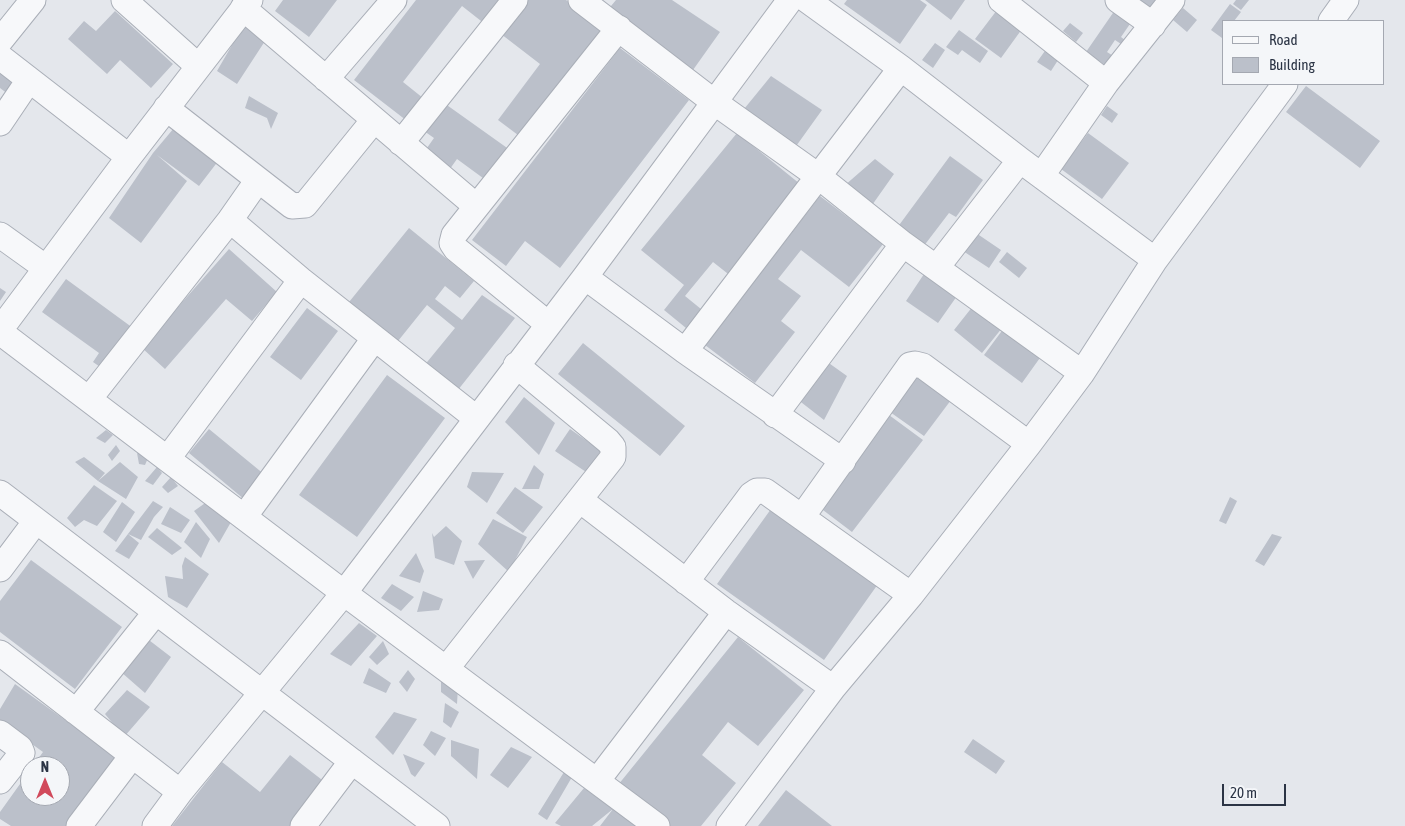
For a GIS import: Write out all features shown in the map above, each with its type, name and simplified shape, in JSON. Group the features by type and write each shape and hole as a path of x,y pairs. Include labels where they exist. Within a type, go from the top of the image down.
{"street":[{"path":"0,41 33,0"},
{"path":"124,0 198,66"},
{"path":"326,79 394,0"},
{"path":"401,143 516,0"},
{"path":"582,0 714,102 818,176 904,244 1082,373"},
{"path":"155,826 180,792 264,693 344,593 585,277 790,0"},
{"path":"1000,0 1106,83"},
{"path":"1118,0 1152,25"},
{"path":"1042,175 1106,83 1172,0"},
{"path":"1332,20 1346,0"},
{"path":"476,206 326,79 246,4 129,157 0,331 344,593 657,826"},
{"path":"821,4 1020,160 1155,260"},
{"path":"548,324 456,249 452,243 454,235 476,206 619,28"},
{"path":"0,57 129,157"},
{"path":"685,351 901,68"},
{"path":"0,123 29,80"},
{"path":"729,826 833,688 911,595 1029,444 1082,373 1155,260 1284,85"},
{"path":"166,108 292,206 305,205 374,120"},
{"path":"937,267 1020,160"},
{"path":"90,399 230,220 258,180"},
{"path":"230,220 374,339 476,418"},
{"path":"0,235 46,268"},
{"path":"775,415 904,244"},
{"path":"585,277 685,351 843,461"},
{"path":"168,458 301,280"},
{"path":"244,517 374,339"},
{"path":"802,517 843,461 904,370 915,364 923,366 1029,444"},
{"path":"446,669 613,457 613,447 516,365"},
{"path":"686,582 757,491 766,491 911,595"},
{"path":"0,493 437,826"},
{"path":"580,500 726,612 833,688"},
{"path":"0,570 36,521"},
{"path":"76,712 156,612"},
{"path":"597,781 726,612"},
{"path":"0,653 180,792"},
{"path":"0,733 20,748 22,753 0,781"},
{"path":"79,826 132,756"},
{"path":"303,826 352,761"}],"building":[{"path":"283,0 337,0 309,37 275,11"},
{"path":"416,0 512,0 490,28 462,6 403,82 428,102 411,124 354,80"},
{"path":"526,0 566,0 604,29 522,138 498,120 540,64 501,34"},
{"path":"616,0 672,0 720,32 688,77 606,12"},
{"path":"847,0 920,0 927,5 900,44 844,4"},
{"path":"925,0 965,0 951,20"},
{"path":"1132,0 1164,0 1154,15"},
{"path":"1236,0 1249,0 1241,10 1233,4"},
{"path":"1230,4 1241,12 1235,20 1222,20 1222,38 1211,30"},
{"path":"1183,8 1197,20 1187,32 1173,20"},
{"path":"997,10 1022,29 1001,58 975,39"},
{"path":"1115,10 1132,21 1121,37 1130,44 1127,48 1115,40 1107,52 1118,59 1111,69 1086,52"},
{"path":"115,11 173,64 151,88 120,60 107,74 68,39 84,21 96,31"},
{"path":"1070,23 1083,33 1076,42 1063,31"},
{"path":"243,26 267,38 237,84 217,71"},
{"path":"959,30 988,51 980,63 962,50 958,55 946,47"},
{"path":"935,43 945,50 933,68 922,60"},
{"path":"620,48 689,100 560,268 525,241 506,266 472,240"},
{"path":"1047,48 1060,57 1051,71 1037,62"},
{"path":"0,72 16,85 8,94 0,88"},
{"path":"771,76 822,110 789,156 740,114"},
{"path":"1306,86 1380,141 1360,168 1286,112"},
{"path":"249,96 278,113 271,129 267,118 245,108"},
{"path":"444,103 510,150 487,181 457,159 447,173 422,155 434,138 424,131"},
{"path":"1107,106 1118,114 1112,123 1101,115"},
{"path":"174,128 219,160 199,186 157,155 187,181 141,243 109,218 153,153"},
{"path":"737,133 805,188 732,277 713,262 685,296 701,309 686,328 664,310 684,285 641,250"},
{"path":"1088,133 1129,163 1102,199 1061,169"},
{"path":"950,156 983,180 956,217 949,213 920,251 894,232"},
{"path":"875,159 894,174 870,208 844,186"},
{"path":"820,196 883,244 849,287 801,250 778,279 801,296 781,321 795,332 755,383 705,345"},
{"path":"409,228 474,281 460,298 445,286 435,299 462,320 482,295 515,318 454,395 423,367 455,328 427,305 394,346 345,307"},
{"path":"976,233 1001,250 989,268 963,251"},
{"path":"229,249 277,292 252,321 226,299 165,369 142,348"},
{"path":"1007,252 1027,268 1019,278 999,262"},
{"path":"924,274 957,296 938,323 906,301"},
{"path":"66,279 133,328 103,369 93,362 99,353 42,312"},
{"path":"0,288 6,292 0,301"},
{"path":"973,306 1002,328 982,353 954,330"},
{"path":"307,308 338,331 301,380 270,357"},
{"path":"1004,328 1042,355 1022,383 984,355"},
{"path":"583,343 685,426 660,456 558,374"},
{"path":"826,361 847,376 824,420 797,399"},
{"path":"387,375 445,418 357,537 299,495"},
{"path":"916,376 951,400 924,436 890,412"},
{"path":"524,397 555,423 539,455 505,422"},
{"path":"889,415 923,440 852,532 819,507"},
{"path":"209,429 265,475 245,500 189,453"},
{"path":"570,429 604,453 589,474 555,451"},
{"path":"106,430 113,435 105,443 96,438"},
{"path":"116,445 120,451 112,461 108,455"},
{"path":"137,453 148,458 145,465 139,464"},
{"path":"84,457 105,473 98,481 75,462"},
{"path":"120,462 138,477 126,499 98,481"},
{"path":"534,465 544,474 539,489 522,489"},
{"path":"157,467 162,473 153,485 145,481"},
{"path":"472,472 504,473 487,503 467,487"},
{"path":"171,477 178,486 168,493 162,487"},
{"path":"94,485 117,501 97,526 84,520 75,527 67,518"},
{"path":"515,487 543,507 523,533 496,513"},
{"path":"1230,497 1237,501 1226,524 1219,521"},
{"path":"153,501 163,507 154,517 141,540 128,534 139,543 129,559 115,551"},
{"path":"208,501 231,522 219,543 194,511"},
{"path":"122,502 135,512 116,542 103,532"},
{"path":"170,507 190,520 181,533 161,524"},
{"path":"771,509 878,584 824,660 717,584"},
{"path":"493,519 527,537 509,572 478,544"},
{"path":"196,522 210,539 201,558 184,542"},
{"path":"446,526 462,541 454,565 435,558 432,533 434,537"},
{"path":"157,528 182,548 172,555 148,537"},
{"path":"1272,534 1282,537 1264,566 1255,561"},
{"path":"416,553 424,571 420,583 399,576"},
{"path":"185,557 209,574 187,608 168,597 165,576 183,579 182,566"},
{"path":"31,560 122,627 75,689 0,632 0,601"},
{"path":"485,560 473,579 464,561"},
{"path":"392,584 414,597 401,611 381,598"},
{"path":"423,591 443,599 439,610 417,612"},
{"path":"359,623 377,636 351,666 330,654"},
{"path":"145,637 171,657 145,693 121,672"},
{"path":"738,637 804,690 758,746 728,722 702,755 736,783 701,826 669,826 618,785"},
{"path":"383,641 389,654 377,665 369,657"},
{"path":"369,668 391,683 386,693 363,683"},
{"path":"408,670 415,679 407,692 399,682"},
{"path":"441,678 458,687 457,704 441,692"},
{"path":"15,684 122,761 71,826 11,826 0,819 0,812 20,784 20,806 70,806 70,756 40,756 43,752 0,721 0,709"},
{"path":"127,690 150,707 124,737 105,714"},
{"path":"445,703 459,712 451,728 443,722"},
{"path":"394,712 417,719 393,755 375,737"},
{"path":"431,731 446,738 435,756 423,745"},
{"path":"973,739 1005,761 996,774 964,752"},
{"path":"451,740 479,749 477,779 451,756"},
{"path":"511,747 532,757 508,788 490,775"},
{"path":"403,754 425,763 415,777 411,774"},
{"path":"290,755 326,783 291,826 172,826 222,762 260,792"},
{"path":"564,772 572,777 547,820 538,814"},
{"path":"584,788 613,809 592,826 561,826 555,823"},
{"path":"786,790 832,826 758,826"},
{"path":"613,809 638,826 600,826"}]}
